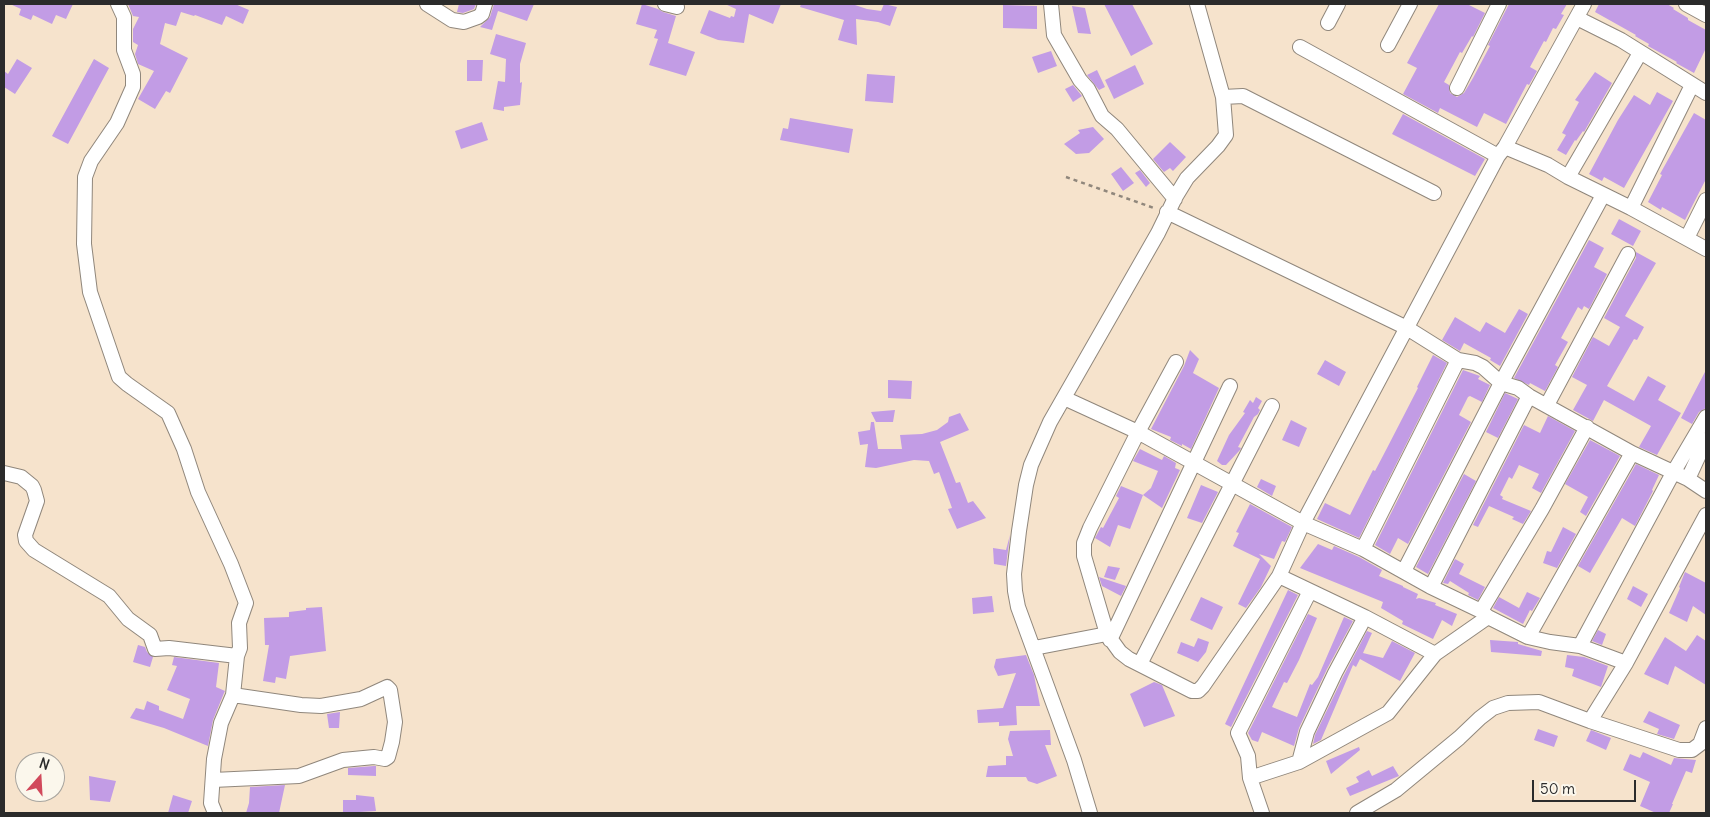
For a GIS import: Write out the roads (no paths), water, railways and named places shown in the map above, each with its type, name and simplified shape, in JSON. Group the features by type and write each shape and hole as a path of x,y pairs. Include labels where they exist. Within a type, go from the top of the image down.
{"street":[{"path":"118,4 124,17 124,50 133,74 132,87 117,123 91,161 85,178 84,244 90,292 119,377 168,413 184,449 198,492 231,564 246,603 240,623 240,648 237,656 233,695 221,723 214,759 211,803 216,813"},
{"path":"428,4 452,20 464,22 478,18 482,14 485,4"},
{"path":"1051,4 1054,36 1080,80 1088,89 1102,116 1116,129 1175,199"},
{"path":"1090,813 1074,760 1018,607 1014,574 1018,531 1031,465 1050,422 1158,233 1167,212 1188,178 1226,135 1223,97 1197,4"},
{"path":"1328,23 1338,4"},
{"path":"1388,45 1410,4"},
{"path":"1457,88 1500,4"},
{"path":"1176,362 1138,432 1090,528 1084,543 1084,556 1108,637 1128,659 1192,691 1198,692 1279,576 1303,523 1502,152 1584,4"},
{"path":"1686,4 1706,15"},
{"path":"1577,18 1620,40 1702,88 1630,208"},
{"path":"1300,47 1502,152 1548,165 1706,249"},
{"path":"1568,177 1640,53"},
{"path":"1223,97 1243,96 1434,194"},
{"path":"1404,571 1501,383 1603,195"},
{"path":"1686,238 1706,200"},
{"path":"1167,212 1407,328 1458,360 1475,363 1483,367 1501,383 1518,388 1529,396 1632,453 1688,478 1706,491"},
{"path":"1547,405 1628,254"},
{"path":"1363,549 1458,360"},
{"path":"1108,637 1195,463 1230,386"},
{"path":"1430,587 1529,396"},
{"path":"1064,398 1138,432 1303,523 1363,549 1430,587 1528,637 1580,646 1626,663"},
{"path":"1140,664 1272,406"},
{"path":"1580,646 1673,472 1706,417"},
{"path":"1250,778 1299,762 1388,713 1435,654 1485,614 1587,427"},
{"path":"1688,478 1706,440"},
{"path":"1528,637 1632,453"},
{"path":"4,473 21,477 34,490 37,501 25,535 26,541 34,550 109,596 128,619 150,635 155,649 169,648 237,656"},
{"path":"1590,721 1626,663 1706,515"},
{"path":"1279,576 1366,616 1435,654"},
{"path":"1262,813 1250,778 1248,756 1238,733 1310,591"},
{"path":"1299,762 1307,732 1335,673 1366,616"},
{"path":"1034,648 1108,637"},
{"path":"213,780 299,776 343,760 374,757 385,759 389,754 392,742 395,722 390,690 387,686 361,699 321,706 233,695"},
{"path":"1357,813 1396,790 1493,708 1508,703 1540,702 1590,721 1679,750 1692,750 1700,744 1706,728"}]}
